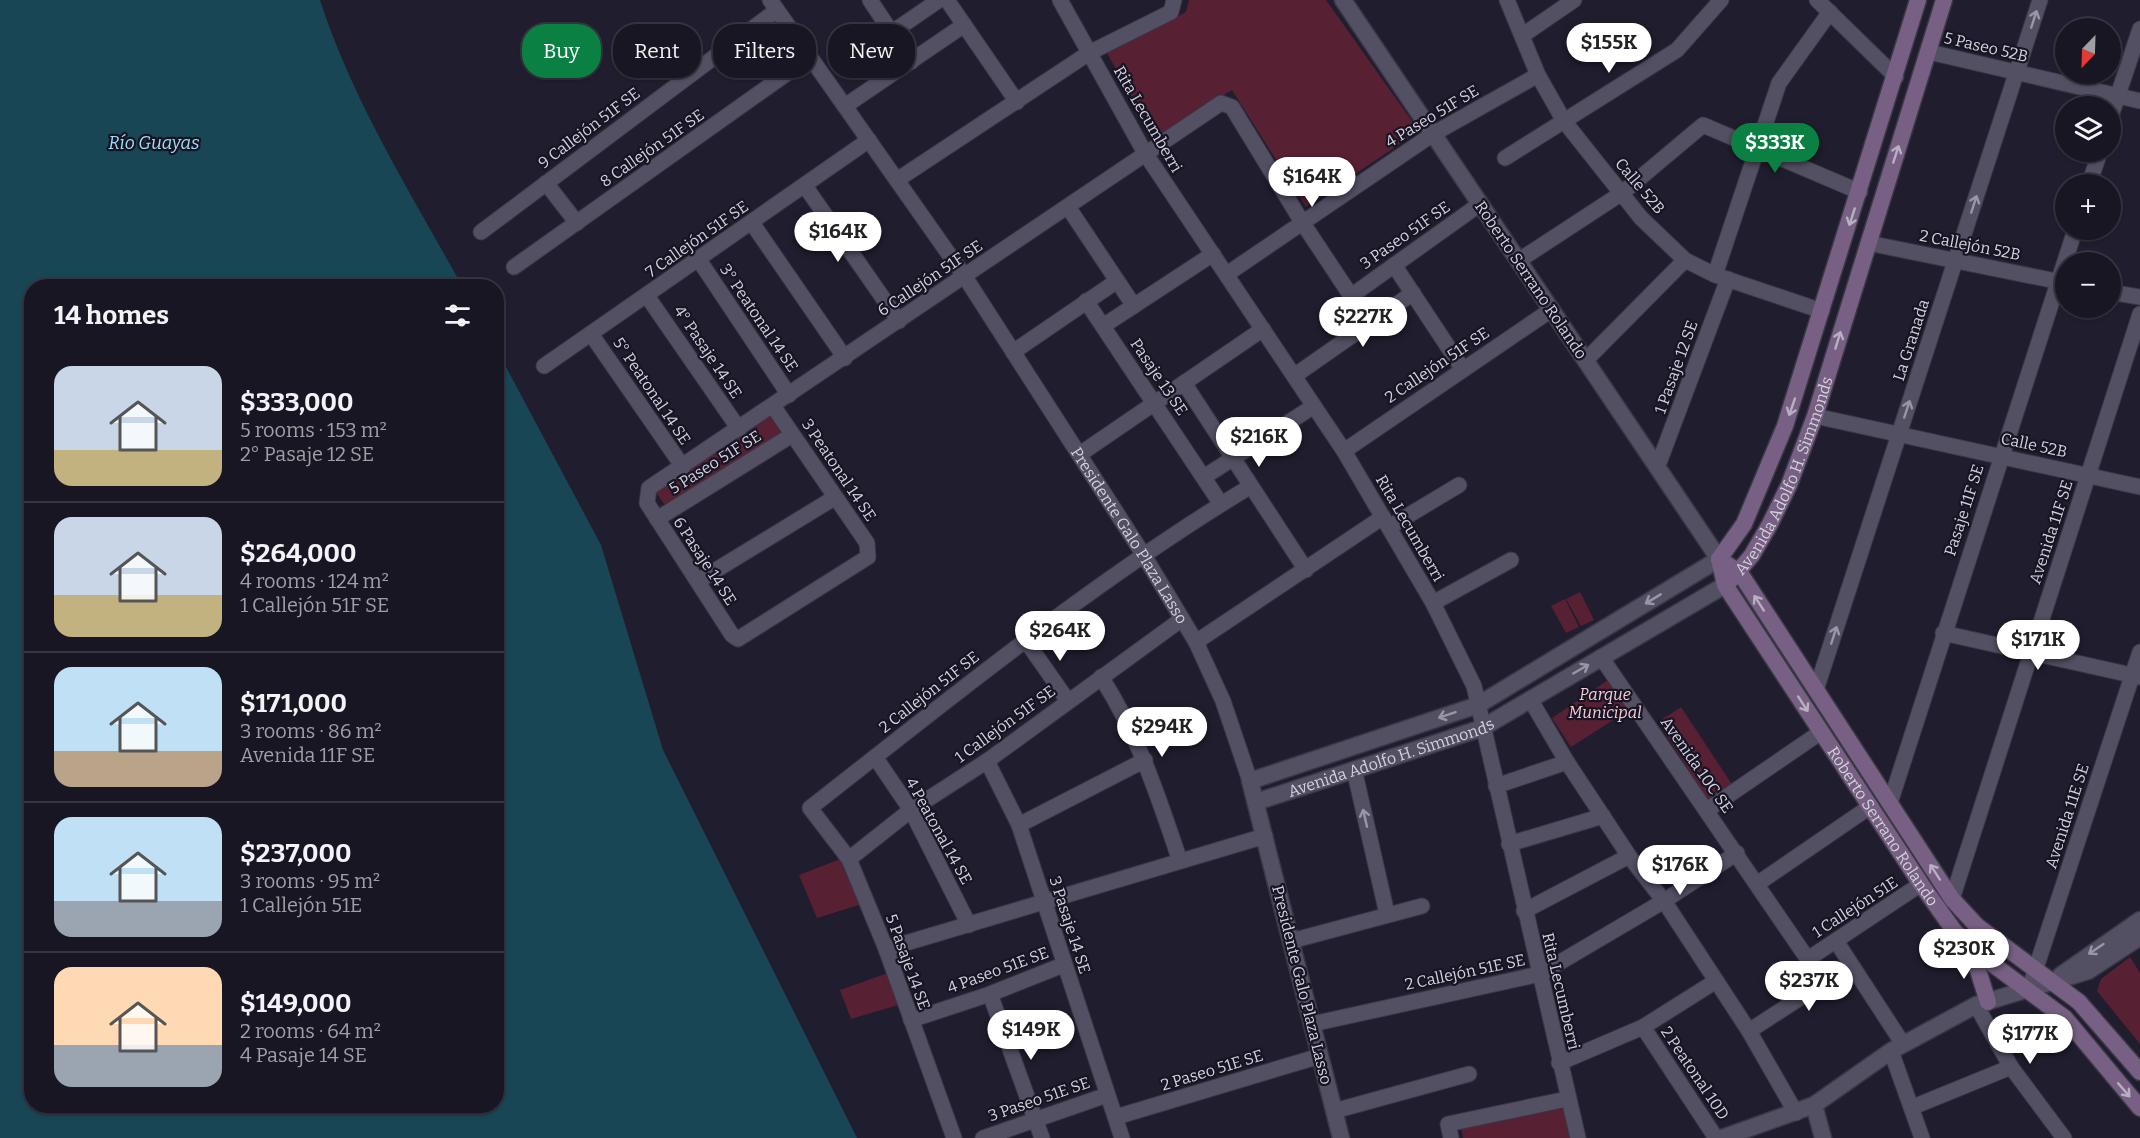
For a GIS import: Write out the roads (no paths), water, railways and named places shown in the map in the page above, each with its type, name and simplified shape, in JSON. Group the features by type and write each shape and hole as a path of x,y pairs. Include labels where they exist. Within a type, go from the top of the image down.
{"main road":[{"name":"Avenida Adolfo H. Simmonds","path":"1719,560 1744,524 1770,469 1860,192 1918,0"},
{"name":"Avenida Adolfo H. Simmonds","path":"1725,585 1740,573 1764,535 1789,485 1815,416 1944,0"},
{"name":"Roberto Serrano Rolando","path":"1719,560 1740,573 1952,898 1977,926 2079,1002 2140,1072"},
{"name":"Roberto Serrano Rolando","path":"1719,560 1725,585 1921,884 1955,932 1971,948 2065,1018 2140,1108"},
{"path":"1971,948 1982,1004"}],"street":[{"path":"870,0 885,24"},
{"path":"904,24 939,0"},
{"path":"947,0 1017,102"},
{"name":"Roberto Serrano Rolando","path":"1343,0 1719,560"},
{"name":"Calle 52B","path":"1507,0 1538,75 1564,121 1641,218 1685,260 1721,277 1822,311"},
{"path":"1523,35 1574,0"},
{"path":"1505,158 1677,50 1721,0"},
{"path":"1817,0 1896,77"},
{"name":"La Granada","path":"1815,690 2040,0"},
{"name":"Rita Lecumberri","path":"1066,4 1089,53 1145,153 1344,451 1433,603 1474,686 1567,1099 1578,1138"},
{"name":"Presidente Galo Plaza Lasso","path":"774,5 787,24"},
{"name":"9 Callejón 51F SE","path":"481,232 774,5"},
{"path":"897,180 1089,53 1173,6"},
{"name":"1 Pasaje 12 SE","path":"1657,468 1721,277 1757,149 1779,83 1830,12"},
{"path":"915,59 964,25"},
{"path":"2118,96 2140,29"},
{"name":"5 Paseo 52B","path":"1929,52 2118,96"},
{"name":"Presidente Galo Plaza Lasso","path":"816,65 965,277 1080,454 1196,642 1223,702 1250,781 1340,1138"},
{"name":"4 Paseo 51F SE","path":"1227,274 1433,134 1538,75"},
{"name":"8 Callejón 51F SE","path":"514,267 781,78"},
{"path":"845,106 887,78"},
{"name":"5 Paseo 52B","path":"2121,97 2140,102"},
{"name":"6 Callejón 51F SE","path":"649,488 1221,104 1232,107 1302,222"},
{"path":"1518,261 1622,193 1703,125 1860,192"},
{"name":"7 Callejón 51F SE","path":"544,366 869,140"},
{"path":"546,183 577,223"},
{"path":"804,186 899,321"},
{"name":"3 Paseo 51F SE","path":"1351,296 1480,204"},
{"path":"1068,207 1134,306"},
{"path":"1302,222 1369,323"},
{"path":"752,223 845,358"},
{"name":"2 Callejón 52B","path":"1868,243 2055,281"},
{"path":"1104,327 1213,254"},
{"name":"3° Peatonal 14 SE","path":"699,260 789,395"},
{"path":"1585,361 1685,260"},
{"path":"1394,265 1462,368"},
{"path":"1013,352 1117,281"},
{"path":"1294,376 1413,293"},
{"path":"2121,294 2140,297"},
{"name":"4° Pasaje 14 SE","path":"647,296 739,429"},
{"name":"Pasaje 13 SE","path":"1086,301 1221,504"},
{"name":"Pasaje 11F SE","path":"1890,802 2001,456 2055,302"},
{"name":"2 Callejón 51F SE","path":"1344,451 1462,368 1551,310"},
{"name":"Avenida 11F SE","path":"1952,898 2140,314"},
{"path":"1080,454 1263,329"},
{"name":"5° Peatonal 14 SE","path":"591,334 683,467"},
{"name":"Pasaje 13 SE","path":"1184,383 1306,570"},
{"name":"3 Peatonal 14 SE","path":"748,635 868,557 867,543 773,406"},
{"path":"1204,477 1314,406"},
{"name":"Calle 52B","path":"1815,416 2140,487"},
{"name":"5 Paseo 51F SE","path":"657,519 792,435"},
{"path":"1196,642 1306,570 1386,522 1459,485"},
{"name":"2 Callejón 51F SE","path":"810,808 875,756 1143,554 1251,486"},
{"name":"6 Pasaje 14 SE","path":"649,488 647,503 732,635 738,639 748,635"},
{"path":"698,581 834,498"},
{"path":"1433,603 1511,560"},
{"name":"Avenida Adolfo H. Simmonds","path":"1250,781 1478,705 1719,560"},
{"name":"Avenida Adolfo H. Simmonds","path":"1256,802 1482,728 1725,585"},
{"name":"1 Callejón 51F SE","path":"849,859 911,810 987,761 1182,619"},
{"path":"1943,633 2136,676"},
{"path":"1026,641 1068,701"},
{"name":"Avenida 11E SE","path":"2027,990 2136,676 2140,652"},
{"name":"Avenida 10C SE","path":"1602,657 1824,982"},
{"path":"1101,677 1123,712 1145,760 1180,861"},
{"path":"1530,699 1567,762 1629,856 1664,901 1749,1031 1796,1113"},
{"path":"1707,810 1821,732"},
{"name":"4 Peatonal 14 SE","path":"875,756 911,810 969,925"},
{"path":"1019,825 1145,760"},
{"name":"3 Pasaje 14 SE","path":"987,761 1019,825 1063,965 1122,1138"},
{"path":"1496,786 1567,762"},
{"path":"1354,769 1388,914"},
{"path":"1757,884 1871,806"},
{"name":"5 Pasaje 14 SE","path":"810,808 849,859 886,949 954,1138"},
{"path":"1509,844 1604,816"},
{"path":"886,949 1265,836"},
{"name":"2 Callejón 51E SE","path":"1312,1024 1540,974 1664,901 1737,853"},
{"path":"1524,910 1629,856"},
{"name":"1 Callejón 51E","path":"1808,959 1921,884"},
{"path":"1291,941 1422,906"},
{"path":"2053,981 2140,920"},
{"path":"1722,1138 1814,1106 1897,1048 1982,1004 2088,971 2140,937"},
{"path":"1836,941 1897,1048 1922,1138"},
{"name":"4 Paseo 51E SE","path":"911,1020 990,994 1063,965"},
{"path":"1749,1031 1851,965"},
{"path":"1559,1064 1643,1027 1716,981"},
{"path":"990,994 1041,1138"},
{"path":"1982,1004 2011,1067 2064,1138"},
{"name":"2 Peatonal 10D","path":"1643,1027 1716,1138"},
{"name":"2 Paseo 51E SE","path":"1116,1117 1320,1056"},
{"path":"1913,1107 2011,1067"},
{"path":"1334,1111 1469,1074"},
{"name":"3 Paseo 51E SE","path":"983,1138 1107,1095"},
{"path":"1449,1131 1567,1099"},
{"path":"1814,1106 1823,1138"}],"water":[{"name":"Río Guayas","path":"0,0 320,0 333,38 366,111 458,279 24,279 24,1113 504,1113 504,363 601,545 663,750 857,1138 0,1138"}],"park label":[{"name":"Parque Municipal","path":"1605,703"}]}
